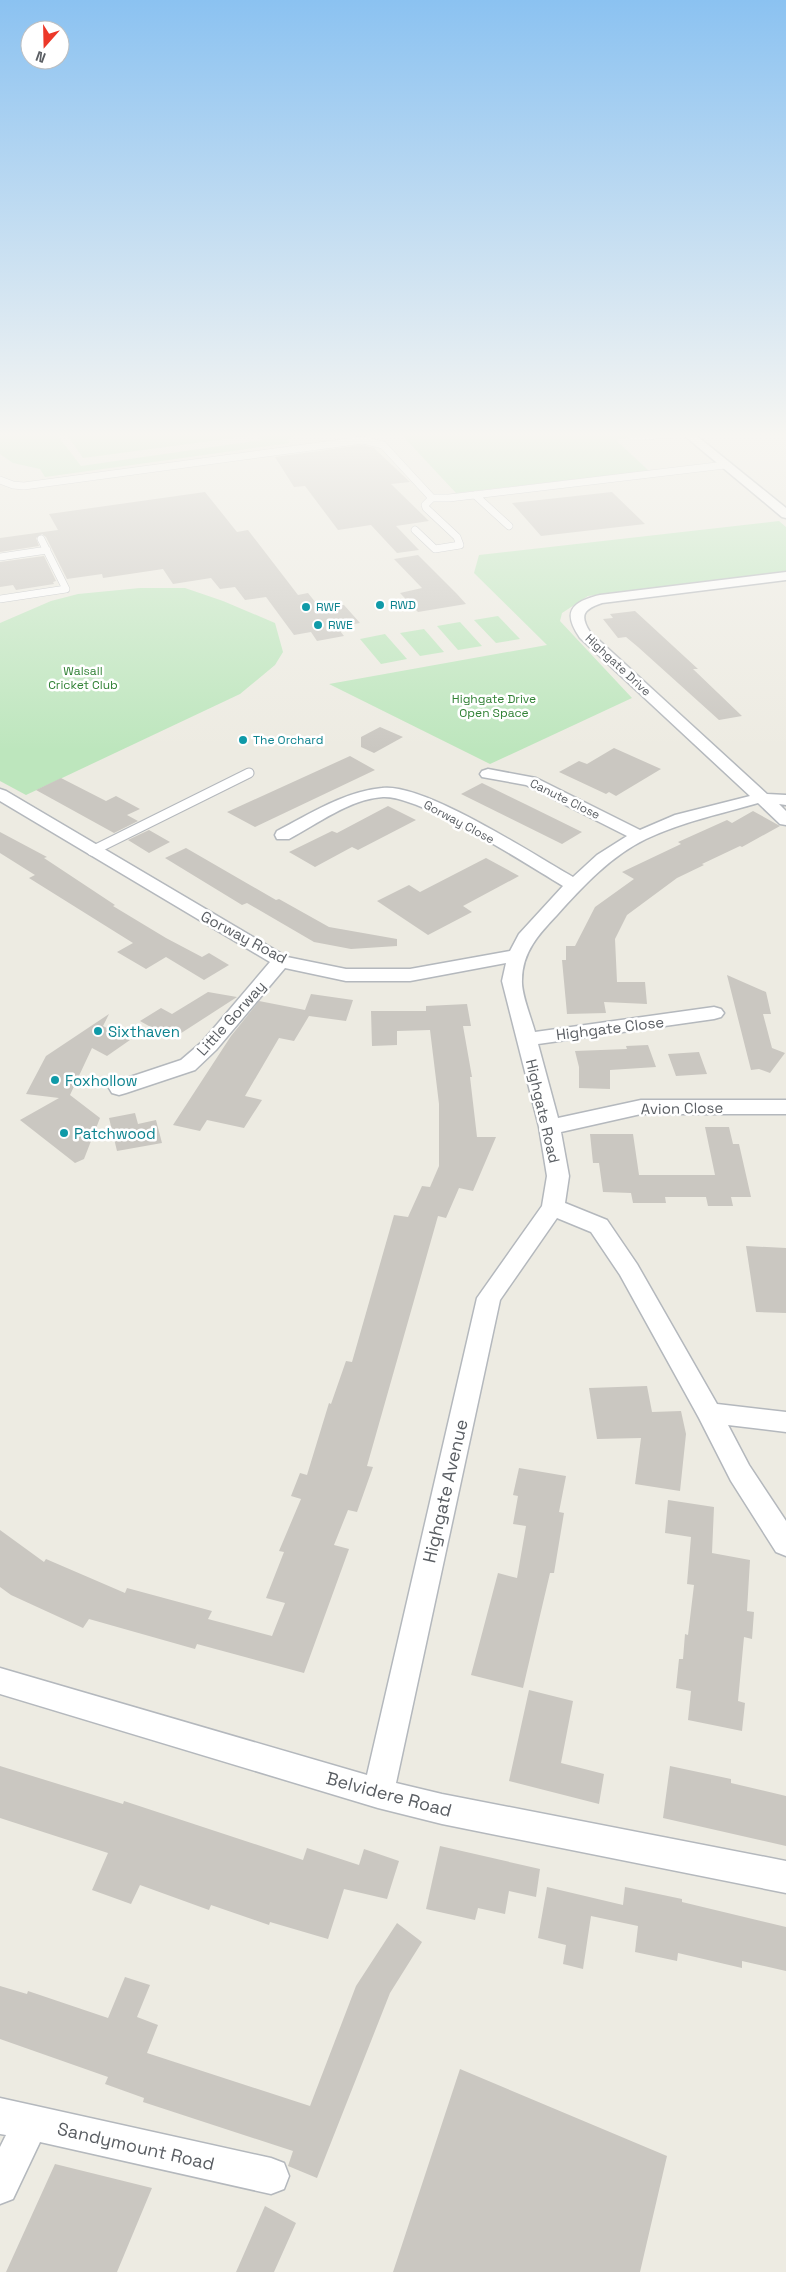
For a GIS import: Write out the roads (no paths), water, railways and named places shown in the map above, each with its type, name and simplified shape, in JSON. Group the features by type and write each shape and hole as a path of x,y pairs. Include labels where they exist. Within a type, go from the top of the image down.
{"street":[{"name":"Highgate Drive","path":"760,798 585,635 577,623 576,614 585,604 600,599 786,576"},
{"name":"Canute Close","path":"488,774 530,781 639,836"},
{"name":"Gorway Close","path":"283,834 356,799 386,792 410,797 437,808 574,885"},
{"name":"Highgate Road","path":"554,1207 558,1176 550,1127 512,982 517,955 526,938 574,885 603,858 639,836 681,819 760,798 786,800"},
{"path":"760,798 786,820"},
{"name":"Gorway Road","path":"3,800 281,961 346,975 410,974 517,955"},
{"name":"Little Gorway","path":"119,1088 188,1065 209,1046 281,961"},
{"name":"Highgate Close","path":"526,1039 714,1013"},
{"path":"694,1017 704,1034"},
{"name":"Avion Close","path":"550,1127 641,1107 786,1107"},
{"path":"554,1207 599,1226 629,1270 710,1413 740,1473 786,1544"},
{"name":"Highgate Avenue","path":"378,1793 489,1298 554,1207"},
{"path":"710,1413 786,1422"},
{"name":"Belvidere Road","path":"0,1681 378,1793 442,1809 786,1877"},
{"path":"0,2186 15,2119"},
{"name":"Sandymount Road","path":"15,2119 272,2176"}],"lane":[{"path":"423,538 435,549 460,545 457,538"},
{"path":"0,599 66,589 41,539"},
{"path":"0,557 47,550"},
{"path":"92,851 250,773"}],"place":[{"name":"RWD","path":"380,605"},
{"name":"RWF","path":"306,607"},
{"name":"RWE","path":"318,625"},
{"name":"The Orchard","path":"243,740"},
{"name":"Sixthaven","path":"98,1031"},
{"name":"Foxhollow","path":"55,1080"},
{"name":"Patchwood","path":"64,1133"}],"park label":[{"name":"Walsall Cricket Club","path":"83,678"},
{"name":"Highgate Drive Open Space","path":"494,706"}]}
